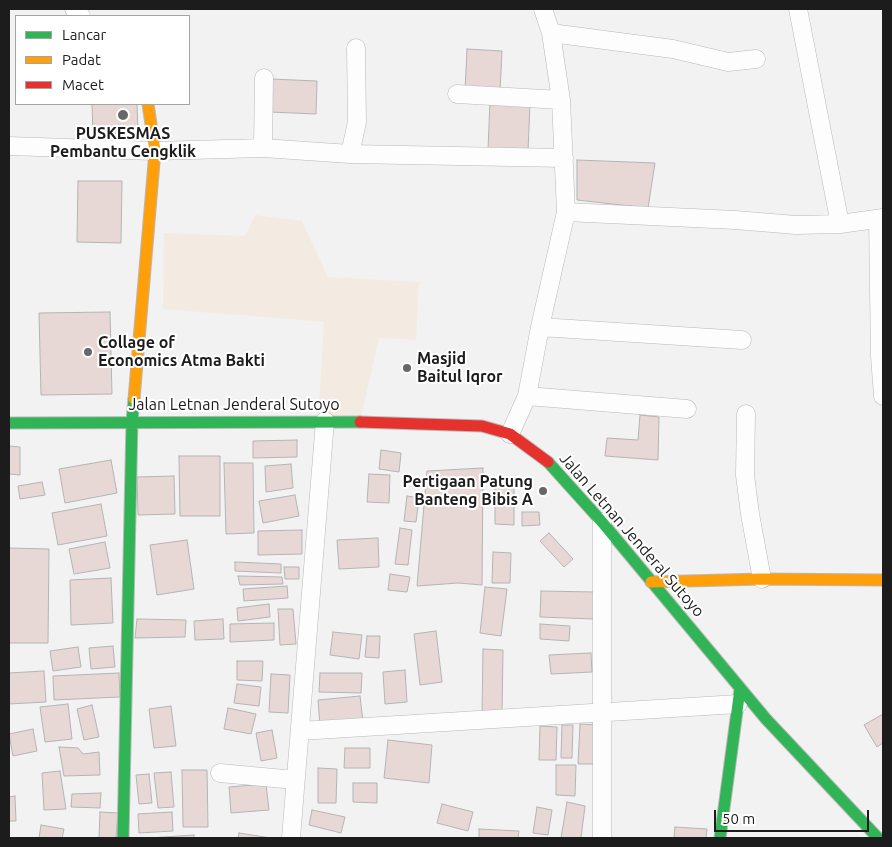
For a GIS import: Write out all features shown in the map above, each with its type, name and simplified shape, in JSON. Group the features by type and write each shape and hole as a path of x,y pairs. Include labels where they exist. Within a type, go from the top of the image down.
{"street":[{"path":"510,434 527,396 540,327 566,212 561,100 550,33 543,9"},
{"path":"798,9 840,224"},
{"path":"550,33 673,49 728,62 756,59"},
{"path":"350,154 357,122 356,48"},
{"path":"263,148 264,78"},
{"path":"457,94 561,100"},
{"path":"124,838 132,421 155,150 148,105"},
{"path":"9,146 155,150 263,148 350,154 564,158"},
{"path":"566,212 735,220 796,225 840,224 881,219 880,356 883,396"},
{"path":"540,327 742,340"},
{"path":"527,396 688,409"},
{"path":"746,414 744,475 762,578"},
{"path":"291,838 325,421"},
{"name":"Jalan Letnan Jenderal Sutoyo","path":"9,423 325,421 482,426 510,434 550,463 651,582 739,697 766,719 878,838"},
{"path":"602,522 602,838"},
{"path":"651,582 762,578 883,580"},
{"path":"300,731 603,714 739,697 720,838"},
{"path":"220,773 295,780"}],"shaded area":[{"path":"255,215 302,221 328,277 419,282 416,340 379,338 361,417 318,421 324,322 163,309 164,233 245,236"}],"building":[{"path":"467,49 502,51 500,92 465,90"},
{"path":"271,79 317,81 316,114 270,112"},
{"path":"490,101 530,103 528,152 488,150"},
{"path":"92,105 137,105 138,133 93,134"},
{"path":"577,160 655,163 648,208 577,200"},
{"path":"78,181 122,181 121,243 77,242"},
{"path":"110,312 112,394 41,395 39,313"},
{"path":"640,415 659,417 658,460 605,456 607,438 638,440"},
{"path":"297,440 297,457 253,458 253,441"},
{"path":"9,446 20,447 20,475 9,474"},
{"path":"381,450 401,453 399,472 379,469"},
{"path":"179,456 220,456 220,516 180,516"},
{"path":"111,460 117,493 65,503 59,469"},
{"path":"224,463 253,463 254,533 226,534"},
{"path":"291,464 293,488 266,492 265,466"},
{"path":"483,468 482,585 458,583 417,586 427,471"},
{"path":"369,474 390,475 389,503 367,502"},
{"path":"174,476 175,514 138,515 137,477"},
{"path":"42,482 45,495 20,499 18,486"},
{"path":"495,487 514,488 514,525 495,524"},
{"path":"295,495 299,516 263,523 259,501"},
{"path":"407,496 419,498 416,522 404,521"},
{"path":"101,504 107,536 58,545 52,513"},
{"path":"522,512 539,512 540,525 522,526"},
{"path":"400,528 412,530 408,565 395,564"},
{"path":"302,530 302,554 258,555 258,531"},
{"path":"549,533 573,559 564,567 540,541"},
{"path":"378,538 379,567 339,569 337,540"},
{"path":"187,540 194,589 157,595 150,545"},
{"path":"105,542 110,568 74,574 69,549"},
{"path":"9,548 49,549 48,643 9,643"},
{"path":"493,552 511,553 510,583 492,583"},
{"path":"235,562 281,564 281,573 235,571"},
{"path":"284,567 299,567 299,579 285,579"},
{"path":"390,574 410,577 407,592 388,590"},
{"path":"238,576 282,577 283,584 240,585"},
{"path":"111,578 113,623 71,625 70,580"},
{"path":"287,586 288,598 244,601 243,589"},
{"path":"485,587 507,589 501,636 480,633"},
{"path":"541,591 595,592 594,619 540,617"},
{"path":"269,604 270,617 238,621 237,608"},
{"path":"278,609 293,609 296,644 280,645"},
{"path":"137,619 186,620 185,637 135,638"},
{"path":"223,619 224,639 195,640 194,621"},
{"path":"274,623 274,640 230,642 230,624"},
{"path":"540,624 570,626 569,641 540,639"},
{"path":"436,631 442,682 420,685 414,634"},
{"path":"333,632 362,635 359,659 330,655"},
{"path":"367,636 380,636 379,658 365,657"},
{"path":"113,646 115,667 91,669 89,648"},
{"path":"78,647 81,667 53,671 50,651"},
{"path":"483,649 503,650 502,714 482,714"},
{"path":"591,653 592,672 551,674 549,655"},
{"path":"237,661 263,661 262,681 237,680"},
{"path":"405,670 407,702 385,704 383,672"},
{"path":"44,671 46,702 9,704 9,673"},
{"path":"119,673 120,697 54,700 53,676"},
{"path":"320,673 362,673 361,693 319,692"},
{"path":"271,674 290,675 288,713 269,712"},
{"path":"237,684 261,687 259,706 234,703"},
{"path":"360,696 363,722 320,726 318,700"},
{"path":"68,704 72,739 45,742 40,707"},
{"path":"92,705 99,737 84,740 77,709"},
{"path":"171,706 176,746 154,748 149,709"},
{"path":"228,708 256,714 251,734 224,729"},
{"path":"883,714 883,743 877,747 864,725"},
{"path":"580,724 597,725 595,764 578,764"},
{"path":"562,725 573,725 572,758 561,758"},
{"path":"540,726 557,727 556,760 539,760"},
{"path":"33,729 37,751 13,756 9,734"},
{"path":"272,730 277,758 261,761 256,733"},
{"path":"388,740 432,745 429,783 384,778"},
{"path":"59,747 78,748 83,754 99,752 100,775 64,776"},
{"path":"345,748 370,748 370,768 344,768"},
{"path":"556,765 576,765 575,796 556,795"},
{"path":"318,768 337,769 336,803 318,803"},
{"path":"182,770 207,770 208,827 183,827"},
{"path":"60,771 66,809 44,810 42,773"},
{"path":"171,772 174,807 158,808 154,773"},
{"path":"149,774 152,803 139,804 136,775"},
{"path":"353,783 377,783 377,803 353,802"},
{"path":"266,784 269,810 231,813 229,787"},
{"path":"101,793 100,808 71,807 72,794"},
{"path":"15,796 16,821 9,821 9,797"},
{"path":"567,802 585,806 581,838 561,838"},
{"path":"442,804 473,812 468,831 437,823"},
{"path":"537,807 552,810 548,835 533,833"},
{"path":"312,810 345,817 341,833 309,825"},
{"path":"100,812 118,813 116,838 99,838"},
{"path":"172,812 173,831 139,833 138,814"},
{"path":"41,825 64,829 62,838 39,838"},
{"path":"675,827 707,829 706,838 674,838"},
{"path":"479,829 519,831 518,838 479,838"},
{"path":"239,833 271,838 238,838"},
{"path":"194,835 194,838 148,838"}],"traffic: fast":[{"path":"123,838 134,399"},
{"path":"9,423 360,422"},
{"path":"548,462 602,522 766,719 878,838"},
{"path":"720,838 740,689"}],"traffic: slow":[{"path":"134,399 155,151 148,105"},
{"path":"651,582 762,579 883,580"}],"traffic: jam":[{"path":"360,422 482,426 510,434 548,462"}],"place":[{"name":"PUSKESMAS Pembantu Cengklik","path":"123,115"},
{"name":"Collage of Economics Atma Bakti","path":"88,352"},
{"name":"Masjid Baitul Iqror","path":"407,368"},
{"name":"Pertigaan Patung Banteng Bibis A","path":"543,491"}]}
